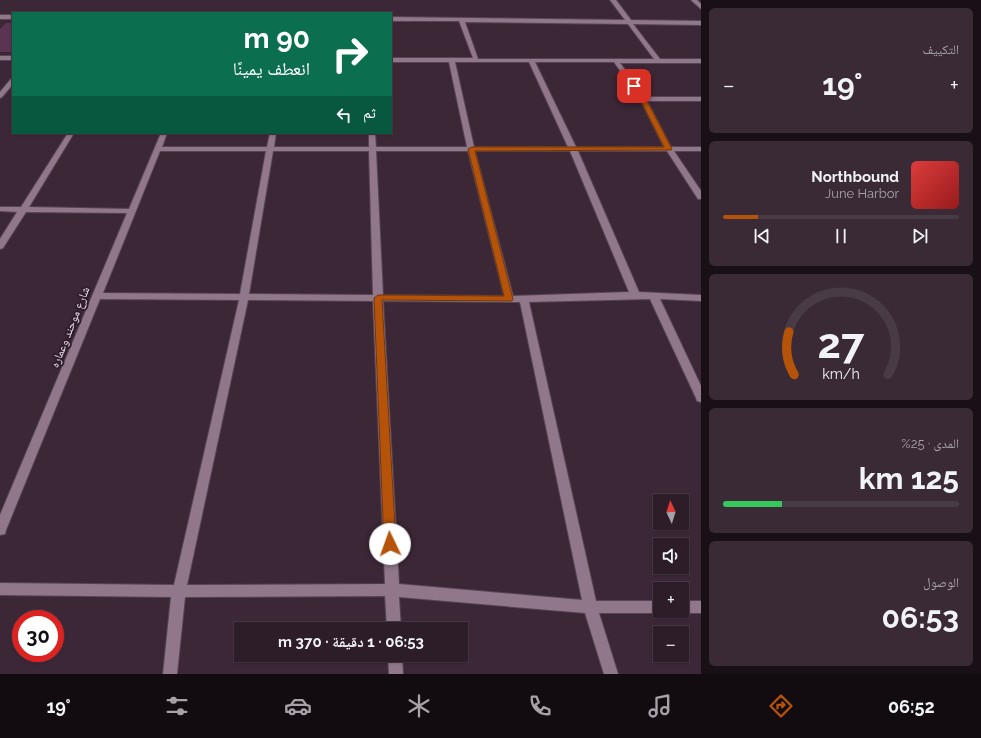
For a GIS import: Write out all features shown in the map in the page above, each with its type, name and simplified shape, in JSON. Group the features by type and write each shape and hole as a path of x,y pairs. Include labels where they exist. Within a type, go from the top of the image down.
{"street":[{"path":"613,0 658,61"},
{"path":"694,0 701,7"},
{"path":"0,17 12,17"},
{"path":"392,19 701,23"},
{"path":"461,19 476,60"},
{"path":"0,58 12,58"},
{"path":"392,60 701,61"},
{"path":"452,60 509,299"},
{"path":"531,60 573,149 635,295"},
{"path":"616,61 643,99 669,149 701,197"},
{"path":"1,93 12,81"},
{"path":"1,93 12,92"},
{"path":"643,99 701,99"},
{"path":"0,246 70,134"},
{"name":"شارع موحند وعماره","path":"0,530 164,134"},
{"path":"170,674 179,592 244,297 274,134"},
{"path":"372,134 378,298 394,622"},
{"path":"158,149 701,149"},
{"path":"0,209 132,211"},
{"path":"97,296 524,299 635,295 701,298"},
{"path":"654,296 701,398"},
{"path":"524,299 590,607 611,674"},
{"path":"0,589 179,592 392,590 590,607 653,607"},
{"path":"689,607 701,607"},
{"path":"395,662 396,674"}],"shaded area":[{"path":"6,23 12,23 12,52 0,52 0,29"}],"route":[{"path":"390,544 378,298 509,299 472,149 669,149 643,99 634,86"}]}
